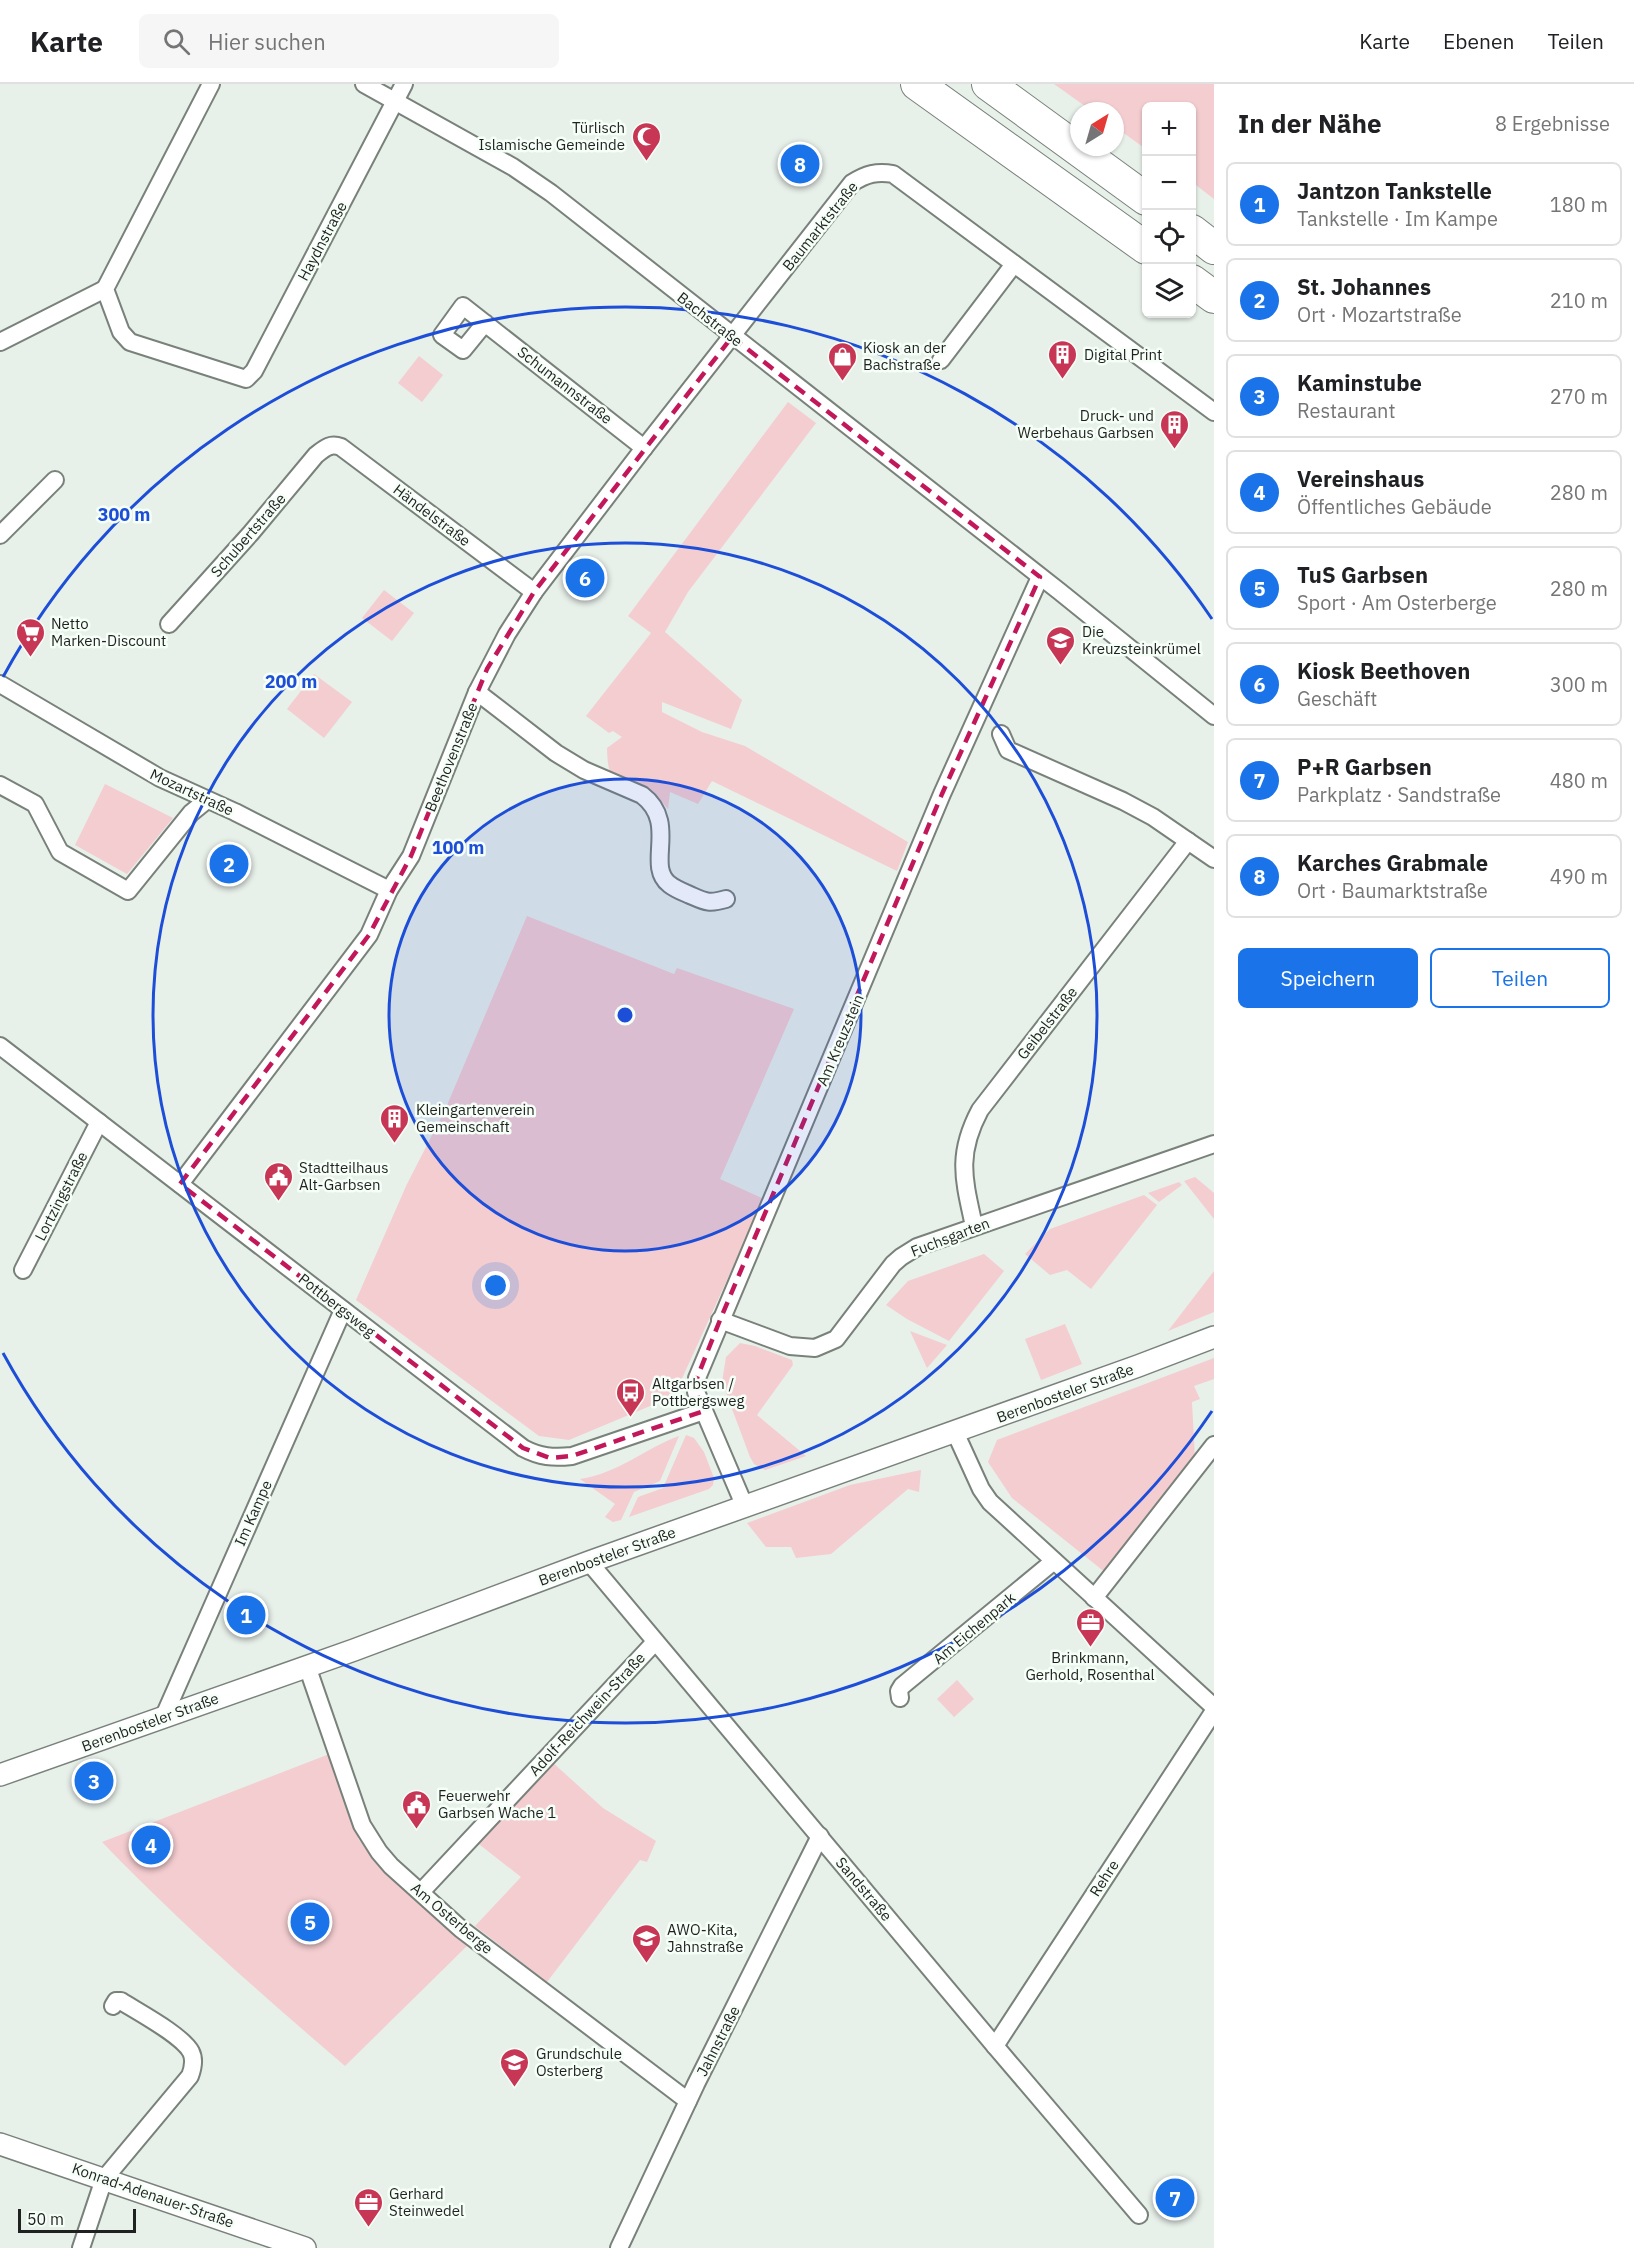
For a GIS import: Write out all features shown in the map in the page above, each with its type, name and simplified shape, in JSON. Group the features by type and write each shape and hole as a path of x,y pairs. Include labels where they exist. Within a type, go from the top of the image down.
{"highway":[{"path":"916,84 1142,245"},
{"path":"988,84 1142,196"},
{"path":"1196,235 1214,248"},
{"path":"1196,284 1214,297"}],"street":[{"path":"0,342 105,289 211,84"},
{"name":"Bachstraße","path":"364,84 513,167 551,193 1041,577 1214,716"},
{"name":"Haydnstraße","path":"105,289 121,332 130,342 246,379 254,371 404,84"},
{"name":"Baumarktstraße","path":"732,336 852,183 864,175 879,171 893,174 1214,412"},
{"path":"941,360 1014,264"},
{"name":"Schumannstraße","path":"485,323 644,448"},
{"name":"Beethovenstraße","path":"180,1184 369,935 389,890 411,856 477,692 507,634 534,592 732,336"},
{"name":"Händelstraße","path":"327,446 341,447 534,592"},
{"name":"Schubertstraße","path":"169,624 251,533 316,455 327,446"},
{"path":"0,535 55,480"},
{"name":"Am Kreuzstein","path":"745,1506 696,1392 697,1378 942,794 1041,577"},
{"name":"Mozartstraße","path":"0,684 160,778 389,890"},
{"path":"477,692 556,753 584,770 649,800 662,825 660,869 668,884 707,903 726,899"},
{"path":"1001,734 1008,750 1124,801 1153,817 1214,860"},
{"path":"0,785 35,804 60,852 129,891 191,813 207,800"},
{"name":"Geibelstraße","path":"974,1226 963,1162 967,1139 980,1110 1188,841"},
{"name":"Pottbergsweg","path":"0,1046 523,1448 550,1458 572,1456 704,1411"},
{"name":"Lortzingstraße","path":"22,1270 99,1122"},
{"name":"Fuchsgarten","path":"720,1320 790,1346 815,1348 836,1339 901,1257 917,1247 1214,1144"},
{"name":"Im Kampe","path":"164,1716 343,1310"},
{"name":"Berenbosteler Straße","path":"0,1775 308,1666 589,1562 956,1432 1214,1337"},
{"path":"956,1432 981,1489 990,1502 1213,1705"},
{"path":"1094,1598 1214,1446"},
{"name":"Am Eichenpark","path":"900,1698 899,1691 902,1686 1054,1561"},
{"name":"Sandstraße","path":"589,1562 994,2046 1139,2215"},
{"name":"Adolf-Reichwein-Straße","path":"421,1892 655,1642"},
{"name":"Am Osterberge","path":"308,1666 367,1835 391,1866 462,1929 688,2101"},
{"name":"Rehre","path":"994,2046 1213,1705"},
{"name":"Jahnstraße","path":"619,2248 688,2101 820,1836"},
{"path":"81,2248 104,2179 190,2076 193,2067 190,2051 158,2024 120,2001 116,2001 113,2006"},
{"name":"Konrad-Adenauer-Straße","path":"0,2144 305,2248"}],"highlighted area":[{"path":"732,337 1040,577 942,794 720,1320 697,1378 696,1392 704,1411 572,1456 550,1458 523,1448 180,1184 369,935 411,856 487,669 534,592"}],"shaded area":[{"path":"1054,84 1214,84 1214,199 1196,185 1196,102 1142,102 1142,146 1124,133 1124,102 1079,102"},
{"path":"419,356 443,375 422,402 398,383"},
{"path":"788,402 816,423 688,592 665,632 742,700 731,729 662,702 662,712 702,732 745,746 908,842 897,871 712,781 698,804 670,792 668,809 643,785 638,787 613,776 608,766 607,748 622,737 613,731 609,733 586,716 651,633 628,616"},
{"path":"384,590 414,613 392,641 362,618"},
{"path":"314,674 352,702 324,738 287,709"},
{"path":"105,784 173,818 127,874 75,845"},
{"path":"527,916 674,974 677,968 794,1009 720,1179 764,1199 674,1396 569,1440 539,1436 356,1300 407,1184 445,1110"},
{"path":"1195,1177 1214,1193 1214,1219 1184,1181"},
{"path":"1179,1182 1182,1185 1159,1202 1148,1193"},
{"path":"1144,1195 1157,1205 1091,1289 1067,1270 1050,1275 1025,1254 1050,1229"},
{"path":"984,1254 1004,1271 949,1341 886,1305 908,1281"},
{"path":"1214,1271 1214,1312 1168,1331"},
{"path":"1065,1324 1082,1364 1041,1380 1025,1339"},
{"path":"910,1331 947,1345 927,1368"},
{"path":"740,1343 755,1346 792,1360 793,1365 757,1415 806,1456 765,1470 754,1464 722,1382 726,1357"},
{"path":"1214,1358 1214,1379 1194,1386 1200,1399 1192,1402 1195,1459 1106,1573 1012,1498 988,1462 997,1440"},
{"path":"686,1435 694,1438 704,1452 714,1478 713,1485 709,1489 629,1517 638,1497 663,1488"},
{"path":"679,1436 660,1481 634,1492 621,1520 613,1522 605,1517 615,1504 580,1479 607,1472"},
{"path":"921,1470 919,1492 908,1489 831,1554 796,1558 791,1547 766,1547 747,1523 850,1485"},
{"path":"957,1680 974,1699 954,1717 937,1699"},
{"path":"332,1753 359,1840 469,1944 345,2066 221,1957 102,1842"},
{"path":"551,1761 603,1808 656,1841 647,1862 640,1860 547,1982 475,1926 521,1877 475,1841"}],"place":[{"name":"Türlisch Islamische Gemeinde","path":"646,162"},
{"name":"Karches Grabmale","path":"800,164"},
{"name":"Digital Print","path":"1063,380"},
{"name":"Kiosk an der Bachstraße","path":"842,382"},
{"name":"Druck- und Werbehaus Garbsen","path":"1175,450"},
{"name":"Kiosk Beethoven","path":"585,578"},
{"name":"Netto Marken-Discount","path":"30,658"},
{"name":"Die Kreuzsteinkrümel","path":"1061,666"},
{"name":"St. Johannes","path":"229,864"},
{"name":"Kleingartenverein Gemeinschaft","path":"395,1144"},
{"name":"Stadtteilhaus Alt-Garbsen","path":"278,1202"},
{"name":"Altgarbsen / Pottbergsweg","path":"631,1418"},
{"name":"Jantzon Tankstelle","path":"246,1615"},
{"name":"Brinkmann, Gerhold, Rosenthal","path":"1090,1648"},
{"name":"Kaminstube","path":"94,1781"},
{"name":"Feuerwehr Garbsen Wache 1","path":"417,1830"},
{"name":"Vereinshaus","path":"151,1845"},
{"name":"TuS Garbsen","path":"310,1922"},
{"name":"AWO-Kita, Jahnstraße","path":"646,1964"},
{"name":"Grundschule Osterberg","path":"515,2088"},
{"name":"P+R Garbsen","path":"1175,2198"},
{"name":"Gerhard Steinwedel","path":"368,2228"}]}
